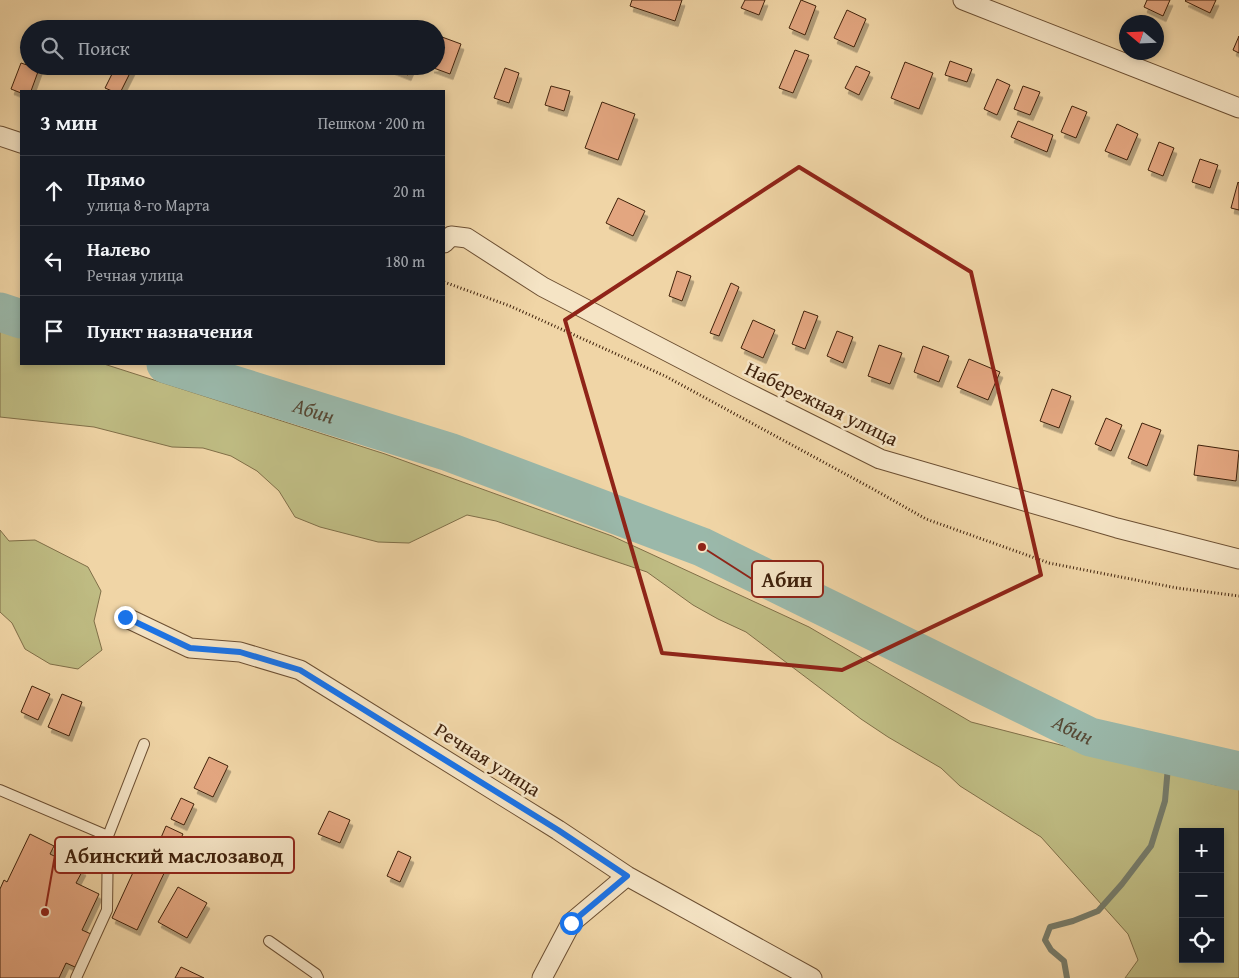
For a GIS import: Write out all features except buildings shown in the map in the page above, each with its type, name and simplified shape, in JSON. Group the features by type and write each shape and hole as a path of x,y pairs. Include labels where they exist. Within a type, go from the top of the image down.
{"street":[{"path":"963,0 1239,108"},
{"path":"0,136 20,143"},
{"name":"Набережная улица","path":"446,238 467,238 543,287 880,459 1108,525 1239,559"},
{"name":"Речная улица","path":"125,617 190,648 240,652 300,670 558,830 627,876 812,978"},
{"path":"542,978 571,923 627,876"}],"lane":[{"path":"76,978 107,910 108,836 144,744"},
{"path":"0,790 108,836"},
{"path":"269,941 316,974 318,978"}],"highlighted area":[{"path":"799,167 971,272 1041,575 842,670 662,653 565,320"}],"shaded area":[{"path":"0,331 20,338 20,365 107,365 385,454 612,536 809,627 971,722 1216,785 1239,788 1239,978 1125,978 1138,960 1128,934 1041,837 960,786 941,768 861,719 746,632 693,605 647,572 496,521 467,515 409,543 378,542 320,527 295,517 279,491 257,471 231,456 203,448 172,447 94,427 0,417"},
{"path":"0,530 9,541 35,540 88,567 101,591 94,621 102,650 78,669 50,664 25,649 12,623 0,612"}],"waterway":[{"name":"Абин","path":"0,312 20,319"},
{"name":"Абин","path":"169,365 449,452 702,547 1090,737 1239,771"},
{"path":"1067,978 1064,961 1051,950 1045,940 1050,927 1073,921 1098,911 1122,884 1151,846 1165,801 1169,755"}],"place":[{"name":"Абин","path":"702,547"},
{"name":"Абинский маслозавод","path":"45,912"}],"route":[{"path":"125,617 190,648 240,652 300,670 558,830 627,876 571,923"}]}
